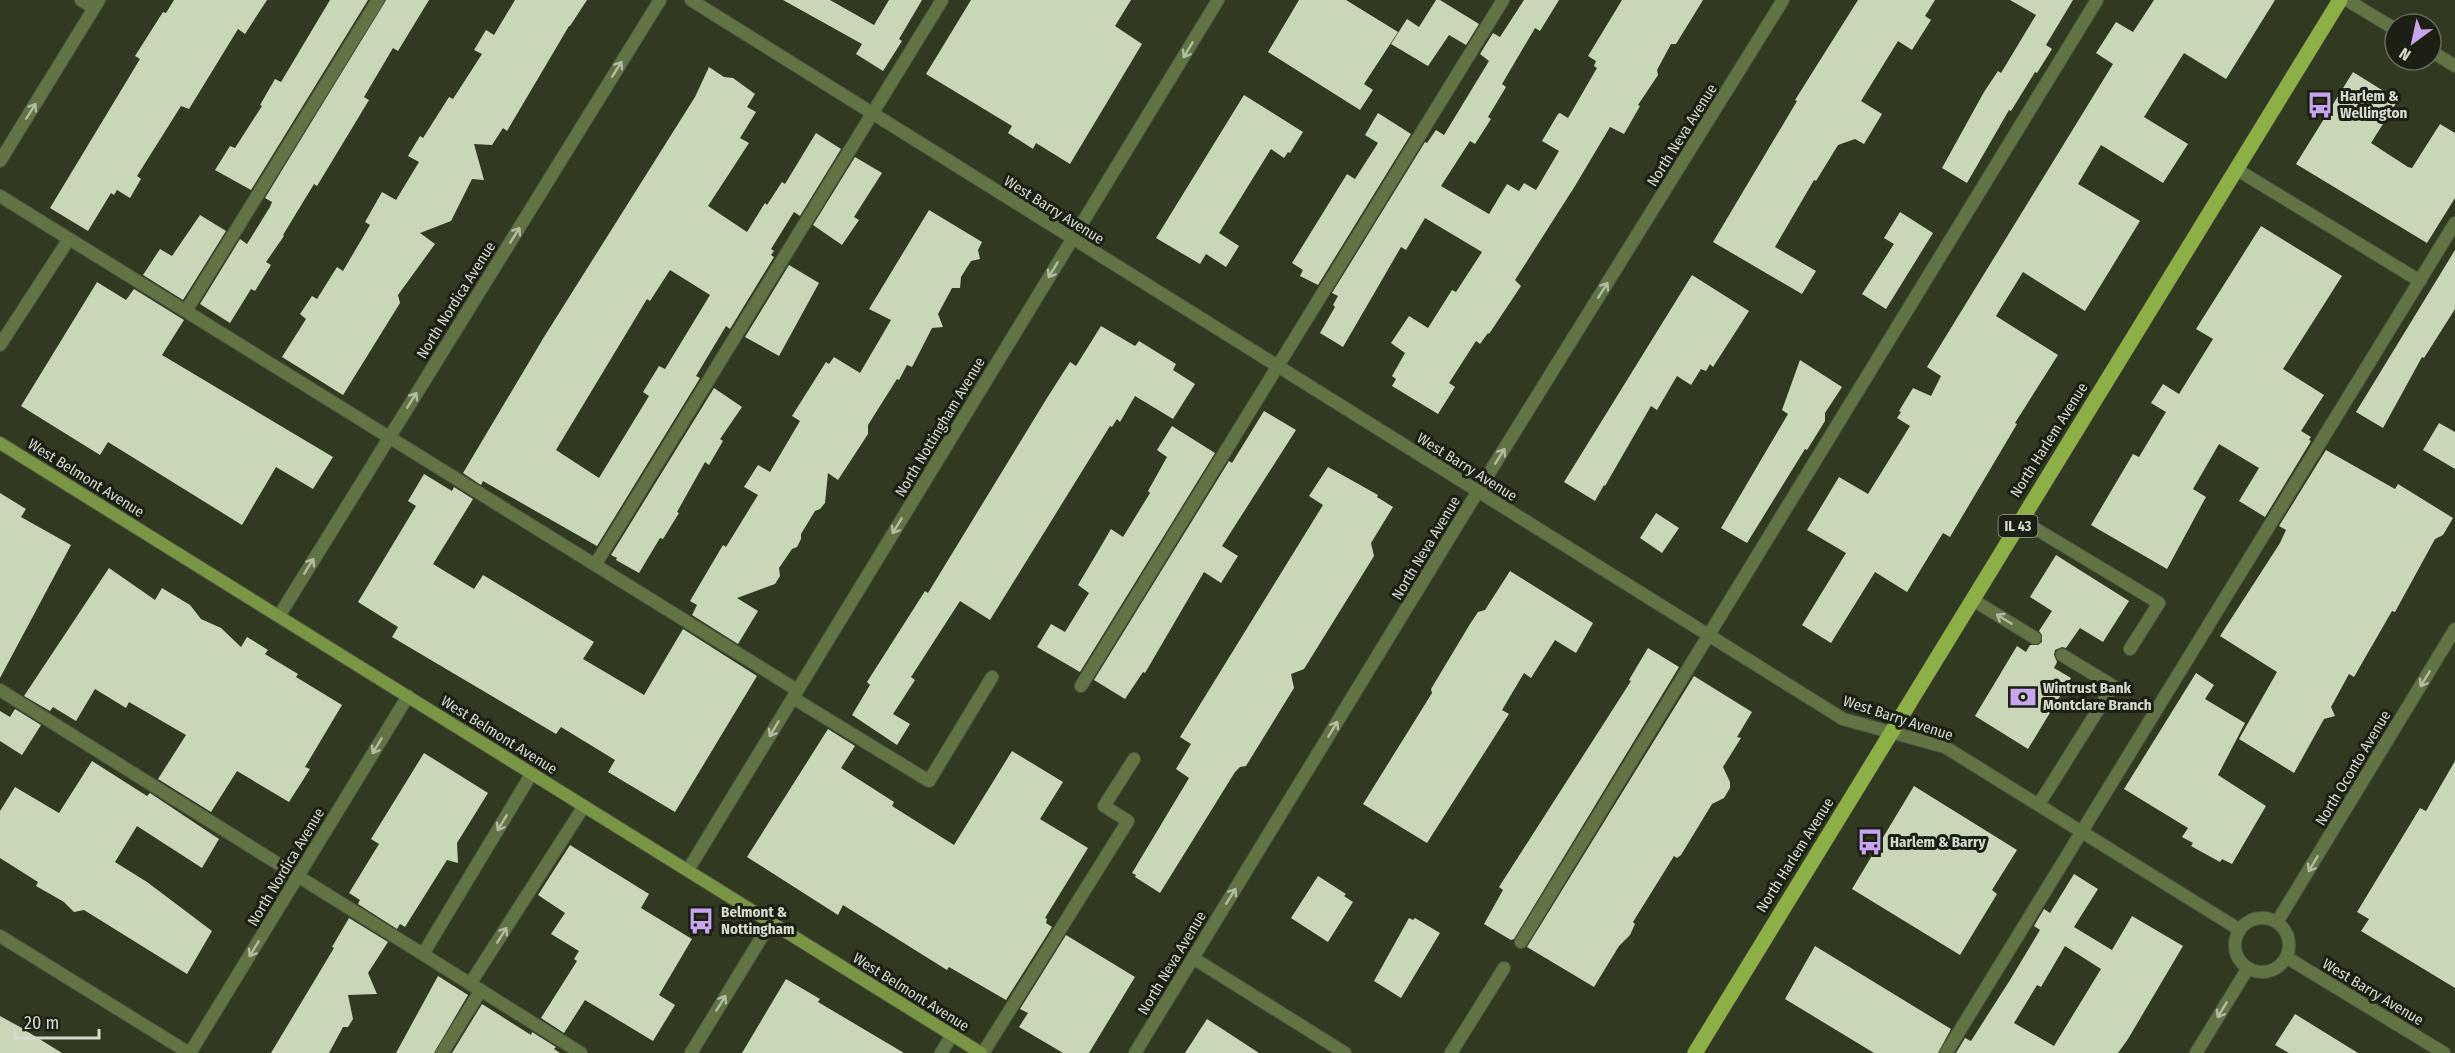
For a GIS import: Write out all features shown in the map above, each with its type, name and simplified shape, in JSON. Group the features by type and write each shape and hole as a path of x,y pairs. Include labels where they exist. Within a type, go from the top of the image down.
{"main road":[{"name":"North Harlem Avenue","path":"1695,1053 2340,0"},
{"name":"West Belmont Avenue","path":"0,443 982,1053"}],"street":[{"path":"0,161 97,4 81,0"},
{"path":"186,311 378,0"},
{"name":"North Nordica Avenue","path":"279,616 660,0"},
{"name":"West Barry Avenue","path":"691,0 1843,719 1890,734 1945,747 2240,930"},
{"path":"595,565 942,0"},
{"name":"North Nottingham Avenue","path":"687,870 1218,0"},
{"path":"1081,686 1503,0"},
{"name":"North Neva Avenue","path":"1135,1053 1478,491 1783,0"},
{"path":"1521,942 2097,0"},
{"path":"2348,0 2383,22"},
{"path":"2236,169 2420,280"},
{"path":"0,196 595,565 929,781 992,677"},
{"path":"1946,1053 2455,223"},
{"path":"0,345 69,238"},
{"path":"2021,520 2158,603 2130,649"},
{"path":"1973,600 2035,638"},
{"name":"North Oconto Avenue","path":"2277,922 2455,629"},
{"path":"2039,804 2113,686 2062,655"},
{"path":"0,690 581,1053"},
{"name":"North Nordica Avenue","path":"190,1053 408,696"},
{"path":"982,1053 1128,821 1104,806 1134,759"},
{"path":"423,954 532,773"},
{"path":"442,1053 476,987 584,806"},
{"path":"2260,918 2277,922 2288,936 2290,944 2286,957 2279,967 2271,971 2263,972 2248,968 2239,959 2236,951 2235,942 2240,930 2251,920 2260,918"},
{"path":"691,1053 771,922"},
{"path":"0,936 190,1053"},
{"name":"West Barry Avenue","path":"2286,957 2444,1053"},
{"path":"1193,958 1346,1053"},
{"path":"1451,1053 1504,968"},
{"path":"2196,1053 2248,968"},
{"path":"941,1053 952,1035"}],"building":[{"path":"174,0 267,0 245,34 238,29 189,109 181,106 137,176 141,179 130,198 117,190 114,195 111,193 88,231 50,208 140,59 135,56 163,12 166,13"},
{"path":"330,0 368,0 251,190 215,170 230,146 235,148 262,106 260,105 275,79 281,82"},
{"path":"386,0 429,0 398,51 393,48 364,97 369,100 317,186 314,184 266,262 271,265 255,291 251,289 230,323 200,304 240,239 247,244 270,207 272,202 265,198"},
{"path":"515,0 587,0 569,26 507,131 503,128 492,145 474,144 484,180 472,179 451,221 420,233 435,244 398,295 400,303 343,395 282,357 306,319 300,314 312,296 317,299 337,267 343,271 370,225 365,222 382,192 396,200 419,162 408,156 420,136 423,138 449,97 453,99 482,54 474,50 486,30 494,35"},
{"path":"783,0 830,0 874,25 889,0 922,0 899,39 902,41 883,71 856,54 862,44"},
{"path":"971,0 1131,0 1115,26 1142,44 1070,164 1036,143 1033,149 1008,133 1012,126 926,74"},
{"path":"1299,0 1346,0 1398,32 1364,84 1373,90 1360,110 1268,52"},
{"path":"1436,0 1440,0 1479,24 1466,45 1449,35 1428,66 1391,44 1407,19 1419,27"},
{"path":"1524,0 1559,0 1540,31 1535,28 1502,84 1506,87 1488,117 1491,119 1475,144 1470,141 1441,186 1489,214 1507,184 1519,191 1524,183 1536,190 1559,151 1542,141 1558,114 1568,118 1597,68 1594,66 1596,61 1588,56 1622,0 1703,0 1676,44 1671,44 1657,70 1658,75 1638,105 1640,106 1624,134 1610,127 1515,280 1521,286 1489,334 1480,344 1476,341 1449,383 1455,387 1438,414 1392,386 1396,379 1392,376 1405,353 1391,343 1409,316 1428,328 1452,290 1456,292 1482,252 1425,218 1406,250 1401,247 1343,347 1320,333 1335,307 1333,305 1338,296 1332,293 1425,142 1427,143 1436,130 1444,135 1489,61 1480,54 1493,33 1500,37"},
{"path":"1858,0 1935,0 1925,16 1931,20 1912,50 1898,41 1861,101 1882,114 1864,144 1855,139 1838,145 1816,181 1814,180 1775,247 1816,271 1802,294 1713,242 1797,101 1795,100"},
{"path":"2010,0 2073,0 2046,45 2052,49 2011,111 2009,110 1967,183 1942,168 1984,92 1998,71 2001,73 2036,15"},
{"path":"2154,0 2275,0 2226,79 2184,53 2144,117 2188,144 2163,183 2101,145 2078,184 2140,221 2085,311 2023,272 1996,316 2058,355 2015,423 2017,424 1950,537 1943,533 1907,592 1875,572 1831,643 1802,625 1846,553 1807,530 1839,477 1868,494 1910,426 1897,418 1901,412 1899,411 1913,388 1931,396 1941,376 1927,367 2113,64 2096,53 2116,22 2133,32"},
{"path":"709,67 724,77 733,78 755,94 747,107 756,112 740,138 749,143 708,206 747,232 765,203 767,205 782,182 785,184 816,133 841,149 800,216 794,212 771,249 774,251 771,255 774,257 730,329 726,326 696,376 700,378 597,546 483,481 481,485 463,473 544,337 695,97","holes":["670,270 710,295 665,369 659,366 643,392 649,396 599,478 556,450 647,299 650,301"]},
{"path":"2353,72 2398,100 2371,143 2408,167 2412,168 2440,124 2455,133 2455,198 2427,243 2296,164"},
{"path":"1244,95 1303,132 1290,153 1288,152 1284,158 1271,149 1219,233 1239,246 1226,267 1206,254 1200,264 1156,238"},
{"path":"1378,113 1411,134 1318,285 1300,276 1303,270 1292,263 1347,174 1355,179 1378,143 1365,135"},
{"path":"855,157 882,173 854,217 859,220 842,245 813,225"},
{"path":"929,210 982,242 978,250 980,259 971,261 961,277 960,288 952,288 938,314 943,327 932,328 912,367 907,365 899,380 897,379 868,425 868,434 838,480 828,473 825,503 815,511 801,534 797,547 792,549 779,568 780,576 775,584 737,598 758,611 738,644 692,615 697,605 690,601 723,545 726,547 758,495 744,487 758,465 770,472 800,421 792,416 826,362 829,364 834,357 860,373 891,320 869,309"},
{"path":"1900,212 1933,233 1886,309 1862,294 1894,244 1884,238"},
{"path":"200,215 226,231 183,300 143,275 160,249 172,256"},
{"path":"2261,226 2342,276 2283,369 2324,395 2301,431 2311,437 2309,440 2311,441 2265,517 2239,501 2259,468 2219,444 2193,489 2206,497 2167,569 2091,525 2133,454 2139,457 2166,412 2151,403 2163,384 2179,394 2213,339 2196,329"},
{"path":"2455,250 2455,309 2424,358 2422,357 2383,428 2356,412"},
{"path":"789,265 819,283 779,356 745,337"},
{"path":"1692,275 1749,311 1713,367 1710,364 1706,371 1701,369 1691,385 1677,376 1657,410 1651,406 1595,501 1564,482"},
{"path":"97,282 126,300 134,289 184,320 162,355 333,457 313,489 276,467 242,525 108,442 100,455 21,406"},
{"path":"1101,326 1135,346 1139,341 1176,364 1173,370 1195,384 1173,419 1135,396 1120,422 1117,419 1112,427 1110,426 990,620 960,601 911,677 915,680 893,714 910,724 897,745 852,715 870,685 867,682 925,591 928,593 1070,362 1076,366"},
{"path":"1800,360 1842,387 1825,413 1825,421 1747,543 1721,528 1788,414 1782,410"},
{"path":"714,388 742,407 720,439 723,441 709,465 705,462 677,512 679,513 663,539 660,538 639,573 611,555"},
{"path":"1264,411 1296,430 1222,546 1238,556 1221,583 1204,572 1145,673 1143,672 1125,699 1094,680 1229,461 1232,463"},
{"path":"2439,423 2455,432 2455,469 2423,450"},
{"path":"1172,426 1215,453 1080,672 1037,647 1051,624 1065,632 1089,593 1078,585 1111,529 1123,537 1150,493 1148,491 1167,457 1157,450"},
{"path":"2326,450 2395,489 2398,484 2453,518 2443,535 2435,539 2395,612 2392,611 2354,677 2349,674 2331,707 2335,716 2324,719 2294,773 2239,739 2277,672 2220,636 2280,543 2286,530 2279,526"},
{"path":"1328,467 1378,495 1377,497 1393,507 1371,543 1374,556 1304,669 1291,674 1294,688 1246,766 1240,767 1235,772 1160,893 1132,873 1189,778 1176,769 1191,744 1180,737 1323,505 1309,496"},
{"path":"424,474 452,491 454,487 473,499 433,564 474,589 483,575 594,642 583,659 644,695 683,629 757,676 675,812 608,772 615,760 561,727 556,734 392,637 398,627 358,602 416,506 408,501"},
{"path":"0,493 26,509 21,517 71,545 0,678"},
{"path":"1656,513 1679,528 1662,553 1640,538"},
{"path":"2056,555 2129,601 2103,642 2080,628 2066,648 2055,650 2054,655 2057,662 2054,668 2071,678 2028,749 1975,716 2017,646 2026,652 2030,645 2038,645 2042,642 2042,635 2039,631 2052,611 2030,597"},
{"path":"109,568 155,600 162,588 190,605 201,619 221,628 241,647 247,637 268,650 265,654 298,674 296,677 342,705 305,767 310,769 289,802 237,771 211,812 158,779 186,735 129,702 126,708 95,689 76,721 53,707 50,711 24,696"},
{"path":"1510,571 1593,623 1576,653 1555,640 1531,678 1524,673 1502,710 1509,714 1427,843 1363,804 1432,693 1431,689 1470,624 1478,612 1485,610"},
{"path":"1648,648 1679,667 1514,939 1511,940 1484,924 1503,890 1499,887 1631,681 1629,680"},
{"path":"2196,673 2214,685 2205,699 2245,723 2218,775 2266,806 2232,864 2222,859 2220,862 2191,846 2193,843 2182,837 2188,828 2124,789"},
{"path":"1694,676 1752,712 1737,737 1741,738 1723,767 1730,782 1730,788 1724,798 1712,804 1681,855 1677,858 1674,856 1633,922 1635,924 1630,935 1619,946 1594,987 1527,947"},
{"path":"15,709 41,725 22,755 0,741 0,711 10,717"},
{"path":"828,729 855,746 841,768 894,802 892,806 954,845 1012,751 1063,782 1040,819 1088,848 1045,918 1046,923 1052,927 1006,1000 949,967 947,970 843,905 838,915 747,857"},
{"path":"424,753 488,793 457,843 458,863 447,860 405,927 400,924 397,929 358,904 360,900 349,893 379,844 371,839"},
{"path":"92,761 147,796 150,793 219,839 202,868 137,826 115,862 147,882 212,931 187,974 84,910 74,912 64,902 36,886 38,882 0,858 0,811 15,787 59,813"},
{"path":"2455,761 2455,988 2361,931 2369,919 2357,912 2420,808 2426,811"},
{"path":"1914,786 2017,850 1992,890 1997,894 1960,955 1852,889"},
{"path":"570,845 649,894 641,908 692,939 659,995 675,1005 653,1041 585,1000 564,1033 541,1018 577,961 574,959 579,951 551,934 565,913 538,895"},
{"path":"2074,874 2098,889 2074,927 2112,950 2132,916 2183,946 2118,1053 1956,1053 1965,1038 1971,1041 2010,980 2040,930 2034,926 2044,909 2050,913","holes":["2065,946 2101,969 2054,1046 2014,1023 2037,985 2041,987"]},
{"path":"1318,876 1346,894 1344,896 1353,902 1328,942 1291,918"},
{"path":"349,918 388,942 368,973 377,994 348,995 353,1019 348,1027 343,1027 329,1053 271,1053 334,948 332,947"},
{"path":"1409,918 1413,920 1415,918 1440,933 1401,998 1374,981"},
{"path":"1066,935 1135,977 1089,1053 1063,1053 1019,1027 1028,1013 1020,1009"},
{"path":"1815,946 1951,1029 1938,1053 1874,1053 1785,999"},
{"path":"438,976 468,995 434,1053 396,1053"},
{"path":"786,979 820,999 818,1002 904,1053 742,1053"},
{"path":"482,1004 531,1035 532,1032 556,1047 554,1049 560,1053 452,1053"},
{"path":"2295,1014 2358,1053 2289,1053 2275,1045"},
{"path":"0,1016 20,1027 62,1053 0,1053"},
{"path":"1207,1019 1259,1053 1185,1053"}],"place":[{"name":"Harlem & Wellington","path":"2320,105"},
{"name":"Wintrust Bank Montclare Branch","path":"2023,697"},
{"name":"Harlem & Barry","path":"1870,842"},
{"name":"Belmont & Nottingham","path":"701,921"}]}
